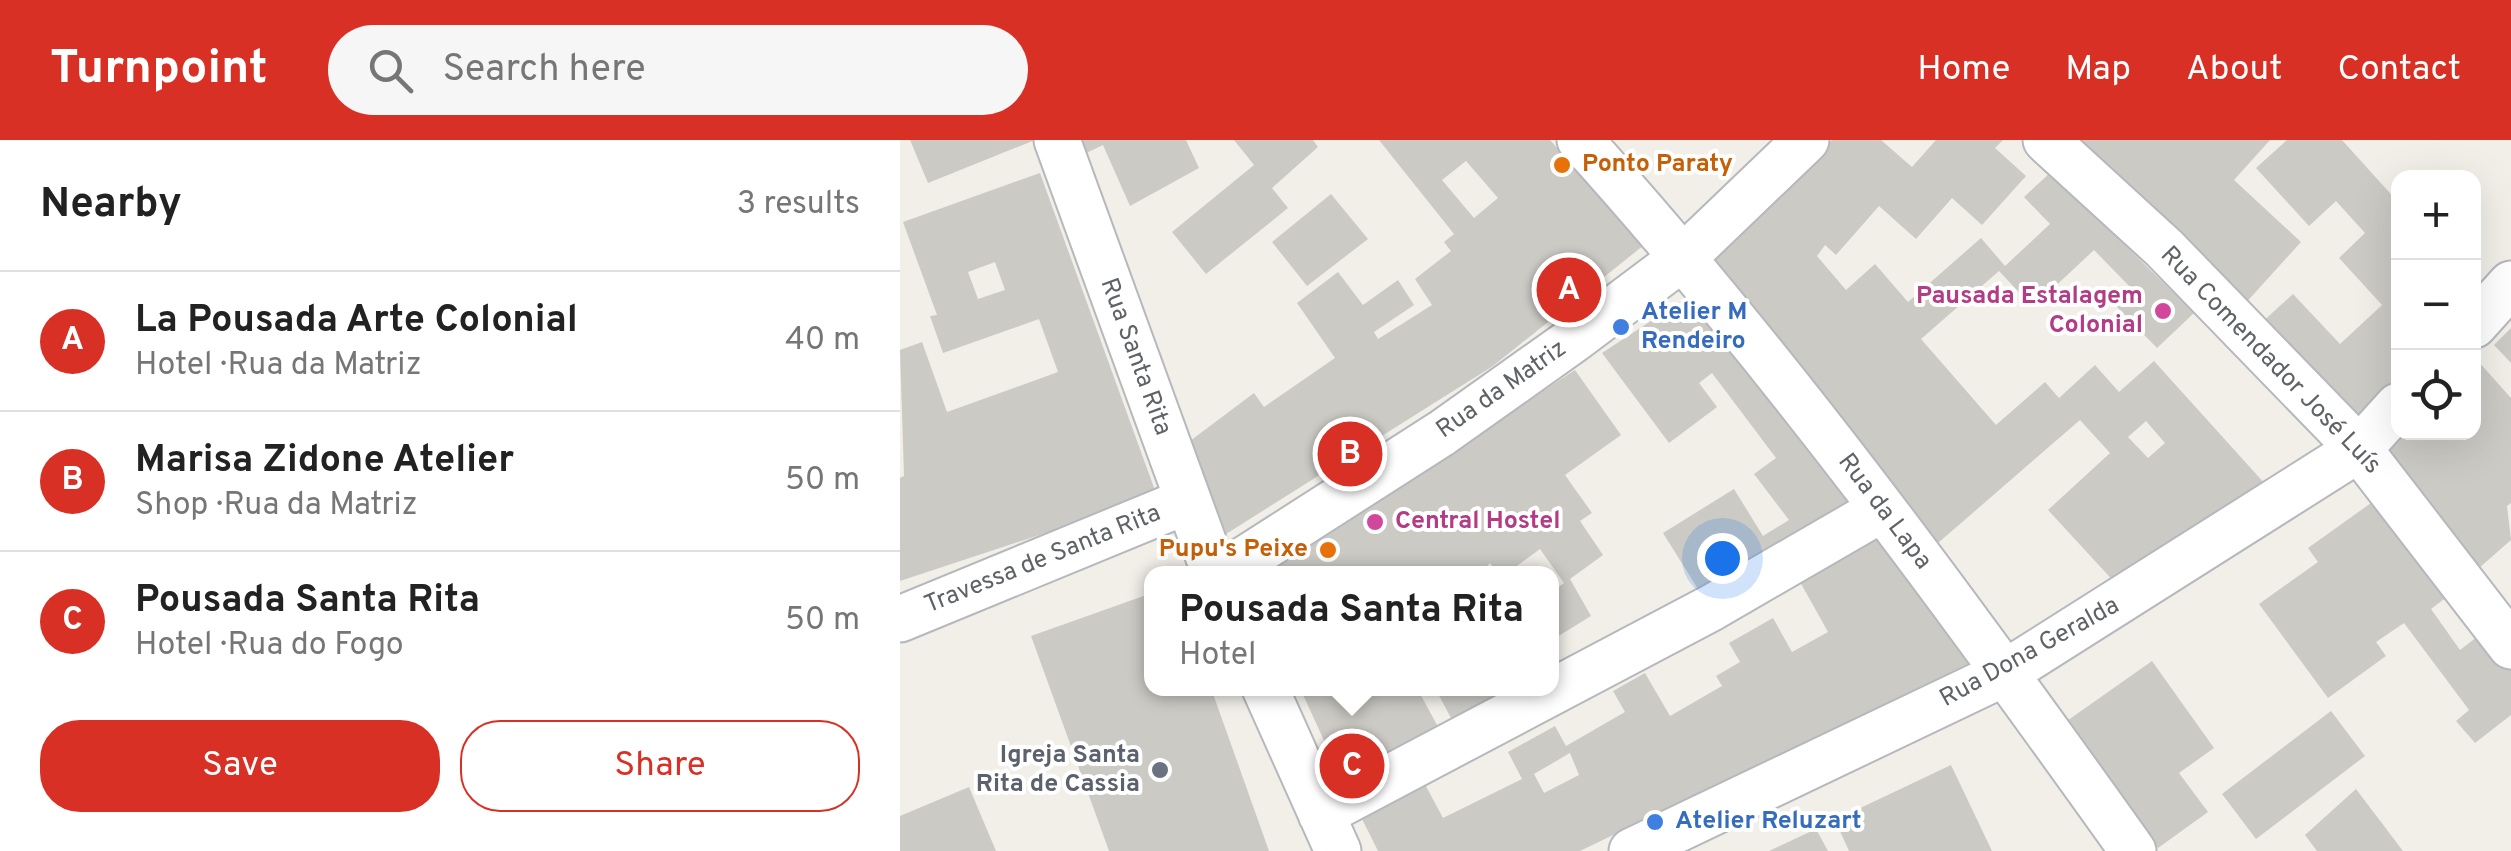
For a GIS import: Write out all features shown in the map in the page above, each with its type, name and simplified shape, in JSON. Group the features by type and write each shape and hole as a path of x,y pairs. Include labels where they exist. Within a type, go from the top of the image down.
{"street":[{"name":"Rua Santa Rita","path":"1057,140 1187,501 1215,566"},
{"name":"Rua da Lapa","path":"1580,140 1685,256 1882,509 2006,672 2133,851"},
{"name":"Rua da Matriz","path":"1231,566 1442,434 1685,256 1806,140"},
{"name":"Rua Comendador José Luís","path":"2046,140 2164,248 2359,449 2511,646"},
{"path":"2481,317 2511,284"},
{"name":"Rua Dona Geralda","path":"1632,851 2006,672 2359,449 2391,414"},
{"name":"Travessa de Santa Rita","path":"900,619 1187,501"},
{"path":"1270,696 1330,832 1882,509"}],"building":[{"path":"910,140 1035,140 928,183"},
{"path":"1077,140 1186,140 1199,168 1130,206 1103,145 1082,155"},
{"path":"1234,140 1313,140 1318,147 1272,188 1288,208 1206,274 1172,232 1254,165"},
{"path":"1379,140 1550,140 1644,245 1493,366 1226,534 1190,441 1254,393 1264,407 1335,358 1297,303 1338,272 1363,305 1398,280 1414,305 1374,332 1378,339 1432,305 1415,279 1451,251 1444,242 1454,234","holes":["1466,161 1498,198 1474,218 1442,180"]},
{"path":"1832,140 1881,140 1912,167 1936,140 2003,140 1995,148 2026,176 1982,225 1952,198 1916,239 1879,206 1836,255 1825,245 1817,256 1846,290 1875,264 1908,302 1981,238 2005,266 2050,224 2024,197 2051,172 2194,313 2157,348 2116,306 2133,290 2094,250 2033,307 1999,271 1921,339 1996,425 2045,382 2059,398 2095,365 2119,392 2154,361 2266,485 2118,586 2048,510 2110,453 2080,420 1938,543 1711,261","holes":["2146,421 2165,443 2148,458 2128,437"]},
{"path":"2068,140 2270,140 2234,180 2301,242 2243,306"},
{"path":"2287,140 2342,140 2391,194 2391,387 2358,424 2259,325 2293,294 2340,344 2382,305 2339,258 2365,233 2336,201 2309,226 2256,168"},
{"path":"1040,173 1157,496 900,581 900,478 904,476 900,350 922,342 947,412 1058,372 1039,319 943,353 930,316 937,315 903,222","holes":["995,262 1005,290 978,299 968,272"]},
{"path":"1331,194 1368,239 1307,286 1272,242"},
{"path":"1692,294 1863,510 1703,597 1663,533 1734,489 1763,536 1789,520 1754,474 1776,458 1712,373 1699,383 1717,407 1669,443 1602,353"},
{"path":"2511,328 2511,363 2494,345"},
{"path":"2481,364 2511,398 2511,503 2507,506 2511,540 2479,568 2388,452 2400,440 2481,440"},
{"path":"1575,370 1621,435 1565,475 1592,513 1580,521 1603,555 1570,579 1591,616 1559,636 1559,587 1564,583 1559,566 1552,566 1540,549 1517,566 1274,566"},
{"path":"2378,498 2452,593 2431,609 2460,650 2486,630 2511,662 2511,715 2475,743 2456,721 2469,710 2404,623 2376,642 2386,656 2328,698 2259,604 2318,562 2308,548"},
{"path":"1876,527 1978,659 1580,851 1378,851 1357,809 1420,775 1443,818 1522,779 1508,752 1555,726 1566,746 1625,712 1613,691 1645,673 1670,716 1722,686 1716,676 1740,662 1729,643 1773,618 1792,652 1828,632 1794,571","holes":["1570,753 1579,775 1544,793 1534,774"]},
{"name":"Igreja Santa Rita de Cassia","path":"1144,596 1144,696 1214,696 1269,851 1109,851 1031,636"},
{"path":"2152,661 2214,748 2179,773 2208,812 2158,848 2064,723"},
{"path":"1304,696 1421,696 1444,738 1347,791"},
{"path":"1439,696 1512,696 1514,700 1458,731"},
{"path":"2331,711 2365,756 2256,839 2222,794"},
{"path":"1951,765 1992,851 1849,851 1835,820"},
{"path":"969,787 996,851 900,851 900,816"},
{"path":"2356,789 2403,851 2317,851 2305,835"},
{"path":"1816,829 1828,851 1769,851"}],"place":[{"name":"Ponto Paraty","path":"1562,165"},
{"name":"La Pousada Arte Colonial","path":"1569,290"},
{"name":"Pausada Estalagem Colonial","path":"2163,311"},
{"name":"Atelier M Rendeiro","path":"1621,327"},
{"name":"Marisa Zidone Atelier","path":"1350,454"},
{"name":"Central Hostel","path":"1375,522"},
{"name":"Pupu's Peixe","path":"1328,550"},
{"name":"Pousada Santa Rita","path":"1352,766"},
{"name":"Igreja Santa Rita de Cassia","path":"1160,770"},
{"name":"Atelier Reluzart","path":"1655,822"}]}
